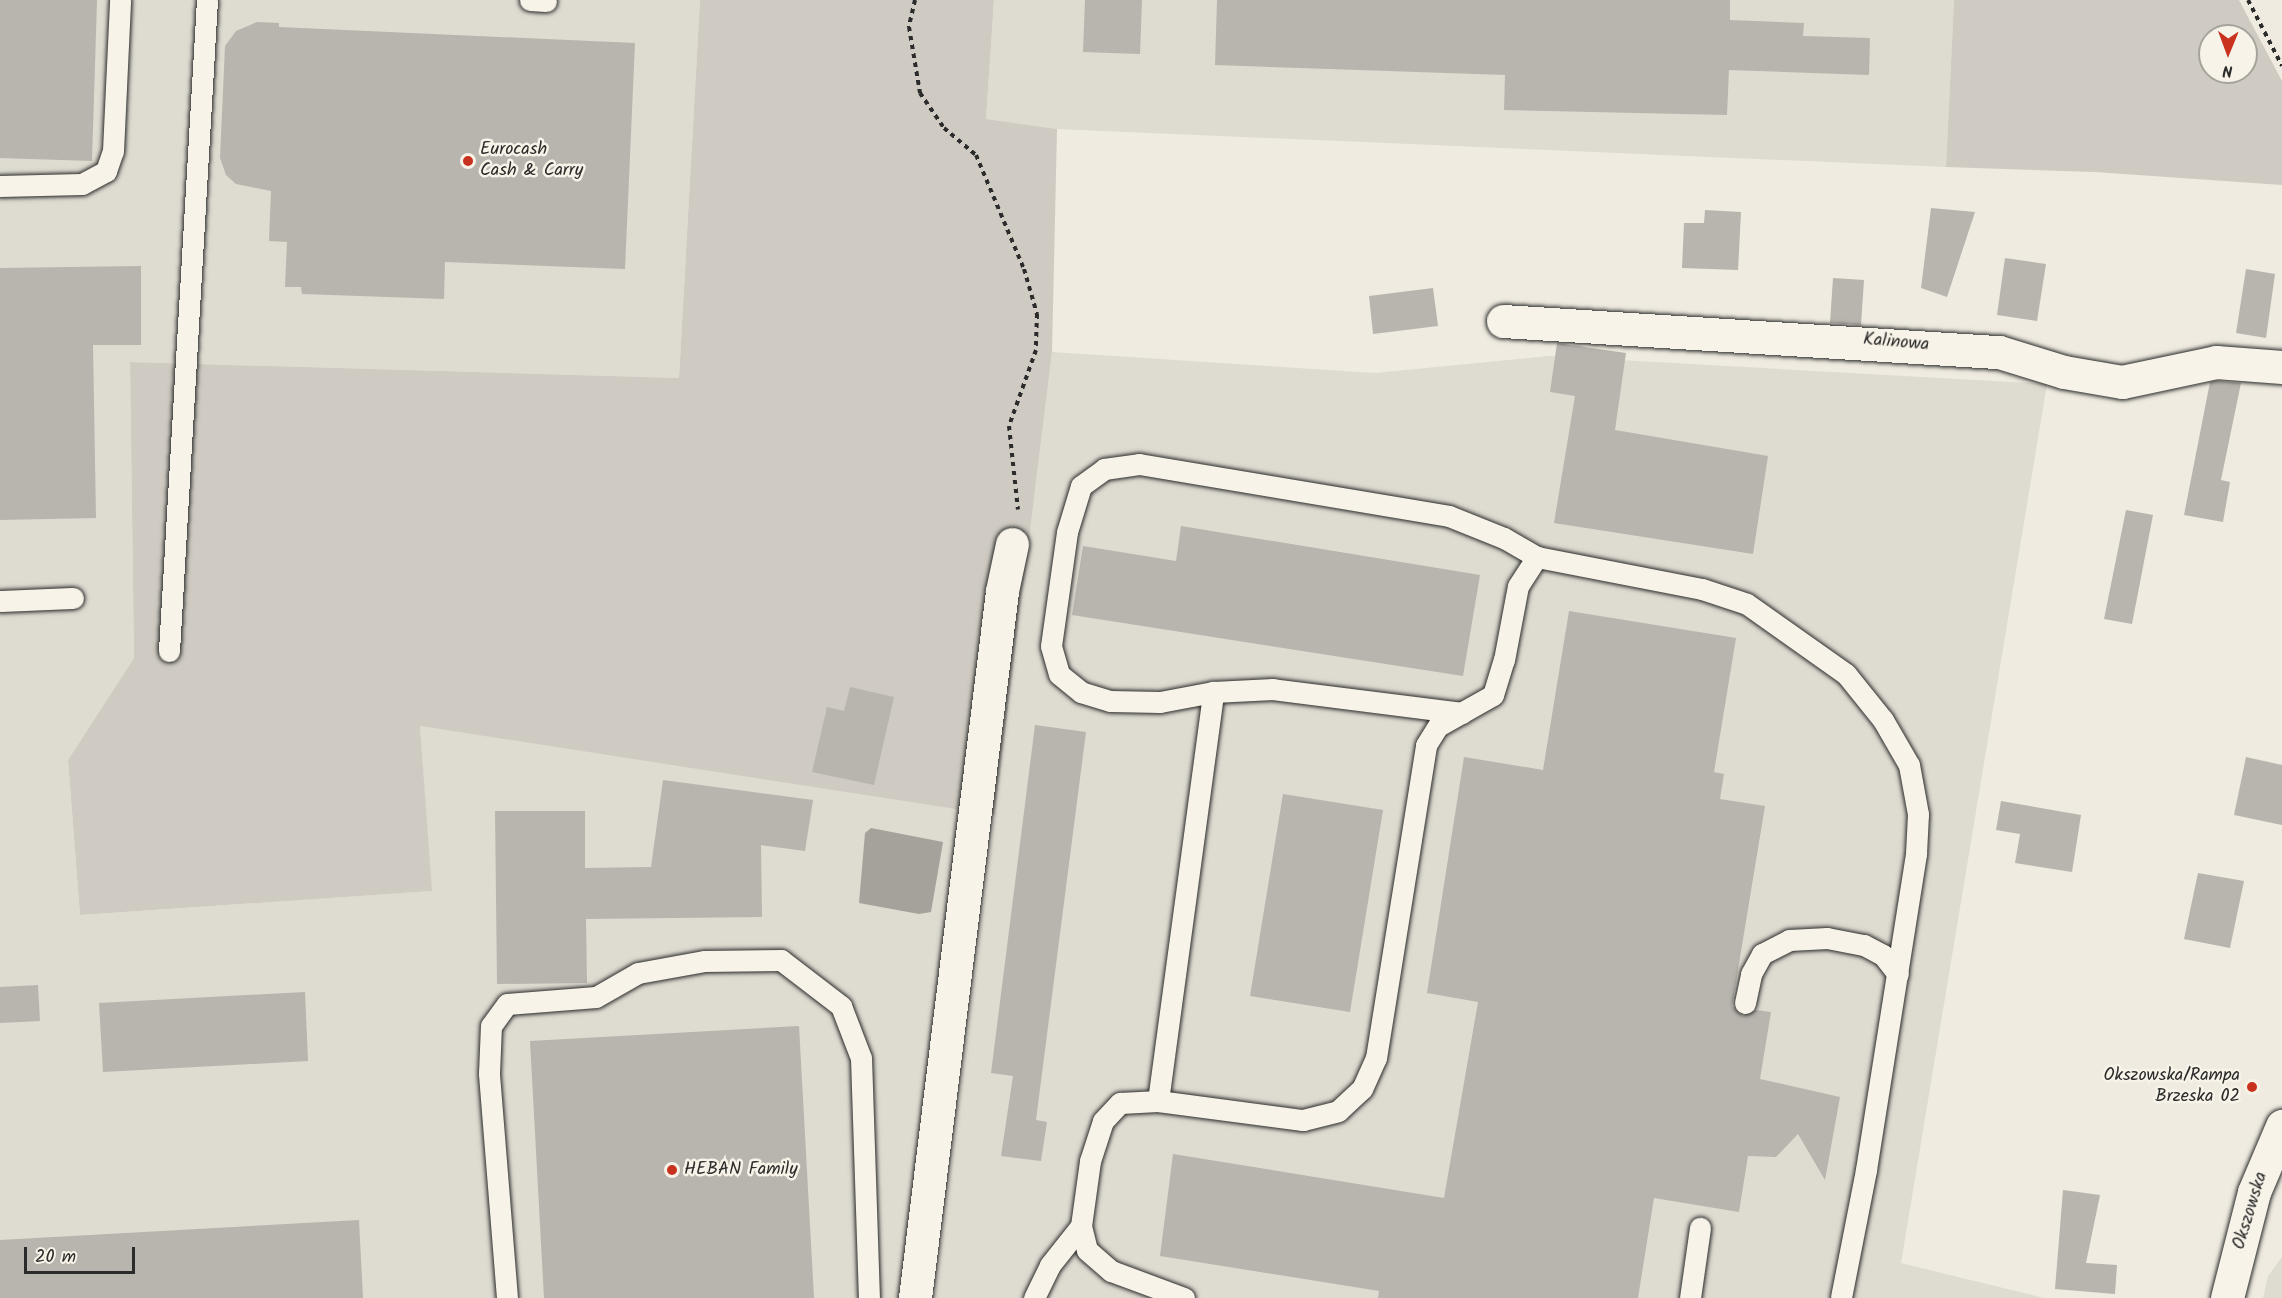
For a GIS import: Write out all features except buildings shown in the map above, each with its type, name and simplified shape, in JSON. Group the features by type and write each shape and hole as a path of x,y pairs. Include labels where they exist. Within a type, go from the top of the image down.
{"street":[{"name":"Kalinowa","path":"1503,321 1999,352 2064,372 2122,382 2216,362 2282,367"},
{"path":"915,1298 998,626 1012,544"},
{"name":"Okszowska","path":"2227,1298 2254,1192 2282,1126"}],"lane":[{"path":"0,186 82,184 106,171 113,151 120,0"},
{"path":"169,651 207,0"},
{"path":"1462,713 1273,688 1213,692 1160,702 1110,701 1081,692 1059,674 1051,646 1067,532 1081,486 1104,470 1139,465 1449,516 1504,538 1537,557 1702,589 1747,604 1846,674 1883,720 1909,765 1918,814 1917,854 1898,974 1841,1298"},
{"path":"1184,1298 1111,1271 1088,1250 1080,1226 1090,1161 1102,1121 1120,1103 1158,1101 1304,1120 1338,1111 1362,1089 1376,1058 1426,745 1438,726 1493,696 1504,660 1518,586 1537,557"},
{"path":"0,601 73,598"},
{"path":"1158,1101 1213,692"},
{"path":"1745,1002 1751,974 1762,954 1789,940 1827,939 1864,945 1883,955 1898,974"},
{"path":"507,1298 489,1073 491,1026 507,1004 596,997 638,973 705,961 781,960 841,1006 861,1058 869,1298"},
{"path":"1034,1298 1050,1265 1080,1226"},
{"path":"1690,1298 1700,1228"}],"path":[{"path":"915,0 909,27 920,93 944,128 976,155 1024,268 1037,314 1036,350 1009,426 1019,500 1012,544"},
{"path":"2248,0 2282,66"}],"shaded area":[{"path":"0,0 700,0 679,378 130,362 134,658 68,760 80,915 431,891 420,726 966,808 906,1298 0,1298"},
{"path":"700,0 994,0 986,119 1057,129 1052,352 995,815 420,726 432,891 80,915 68,760 134,658 130,362 679,378"},
{"path":"994,0 1954,0 1946,167 1057,129 986,119"},
{"path":"1954,0 2239,0 2252,24 2198,24 2198,84 2258,84 2258,36 2282,81 2282,185 2095,172 1946,167"},
{"path":"1052,352 1375,373 1549,356 2047,384 1901,1263 2044,1298 935,1298"},
{"path":"871,828 943,842 931,912 919,914 859,903 865,833"},
{"path":"2282,1257 2282,1298 2263,1298 2268,1276"}],"place":[{"name":"Eurocash Cash & Carry","path":"468,161"},
{"name":"Okszowska/Rampa Brzeska 02","path":"2252,1087"},
{"name":"HEBAN Family","path":"672,1170"}]}
